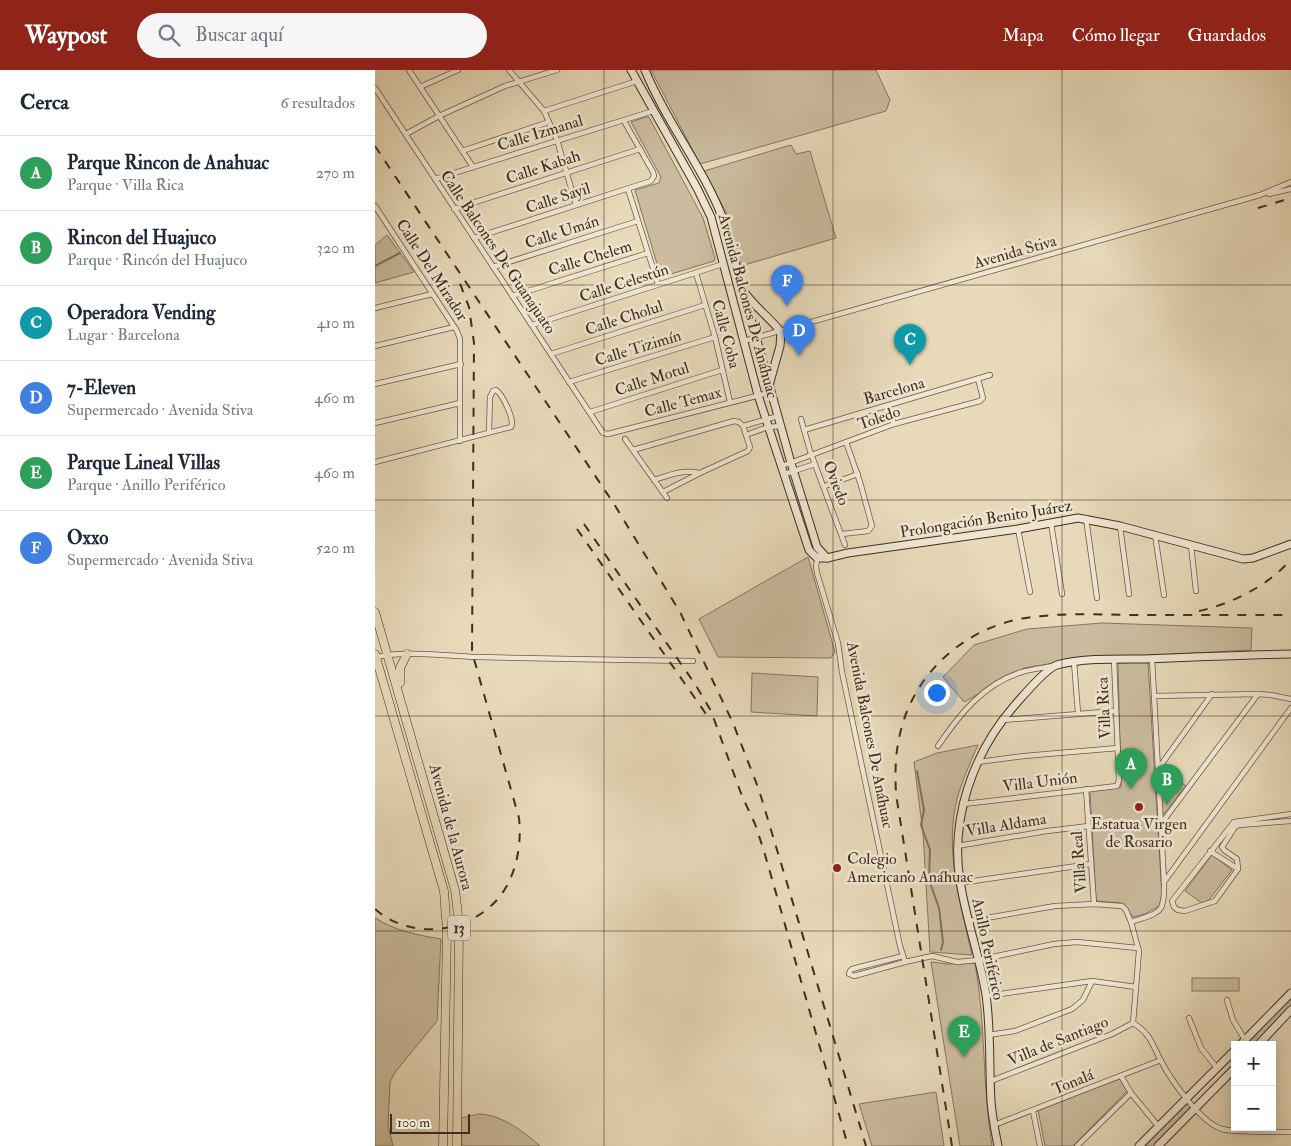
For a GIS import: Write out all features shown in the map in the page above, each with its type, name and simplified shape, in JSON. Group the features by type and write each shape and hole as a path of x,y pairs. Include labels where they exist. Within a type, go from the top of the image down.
{"main road":[{"name":"Avenida de la Aurora","path":"375,612 453,880 457,901 459,923 457,1146"},
{"path":"402,703 399,671 407,654"},
{"name":"Avenida de la Aurora","path":"375,655 444,891 447,931 443,1146"}],"street":[{"path":"409,70 473,167"},
{"path":"421,87 459,70"},
{"path":"509,70 544,111 557,140 576,205"},
{"path":"406,134 439,116 505,86 557,70"},
{"name":"Avenida Balcones De Anáhuac","path":"631,70 707,207 768,428 809,550 822,556"},
{"name":"Avenida Balcones De Anáhuac","path":"645,70 723,219 790,461 817,547 822,556 817,573 838,643 842,672 905,962"},
{"path":"544,111 637,81"},
{"path":"652,85 658,105 653,111"},
{"name":"Calle Balcones De Guanajuato","path":"375,88 602,431"},
{"name":"Calle Izmanal","path":"435,179 653,111"},
{"path":"624,121 640,150"},
{"path":"462,151 549,122"},
{"name":"Calle Kabah","path":"454,209 640,150"},
{"name":"Calle Sayil","path":"474,238 649,182 653,179 653,174 640,150"},
{"name":"Avenida Stiva","path":"744,341 1260,195 1291,182"},
{"path":"628,189 658,284"},
{"path":"1260,195 1291,189"},
{"name":"Calle Del Mirador","path":"375,206 455,327 461,341 460,441"},
{"name":"Calle Umán","path":"493,267 638,221"},
{"name":"Calle Chelem","path":"512,296 648,253"},
{"path":"723,264 731,265 739,278"},
{"name":"Calle Celestún","path":"532,325 723,264"},
{"name":"Calle Coba","path":"696,273 715,338 730,402"},
{"path":"742,289 754,305 781,332 780,346 769,383"},
{"path":"375,308 432,294"},
{"name":"Calle Cholul","path":"551,354 705,305"},
{"path":"375,346 455,327"},
{"name":"Calle Tizimín","path":"569,382 715,338"},
{"path":"375,384 461,364"},
{"name":"Calle Motul","path":"590,412 722,370"},
{"name":"Barcelona","path":"804,430 990,375"},
{"name":"Toledo","path":"790,461 812,456 894,424 980,401 983,397 978,379"},
{"path":"375,462 511,427 513,424 503,396 495,390 490,397 489,432"},
{"name":"Calle Temax","path":"602,431 608,434 758,394 772,392"},
{"path":"375,416 376,423 460,403"},
{"path":"888,406 894,424"},
{"path":"743,426 778,416"},
{"name":"Oviedo","path":"801,419 812,456 825,486 845,545"},
{"path":"633,450 734,421 739,422 743,426 750,447 748,452 663,492"},
{"path":"746,435 781,426"},
{"path":"625,439 667,498"},
{"path":"842,534 868,531 871,527 858,474 846,442"},
{"path":"781,464 790,461"},
{"path":"785,475 815,464"},
{"path":"655,480 685,471 700,473"},
{"path":"825,486 858,474"},
{"name":"Prolongación Benito Juárez","path":"822,556 1019,529 1078,518 1120,526 1248,560 1291,544"},
{"path":"1086,518 1097,598"},
{"path":"1051,523 1062,594"},
{"path":"1120,526 1129,594"},
{"path":"1019,529 1030,592"},
{"path":"1155,535 1164,595"},
{"path":"1191,545 1196,591"},
{"path":"375,655 407,654 693,661"},
{"path":"938,746 964,709 995,686 1021,672 1074,662 1291,654"},
{"path":"1131,922 1156,913 1162,908 1164,902 1152,658"},
{"name":"Villa Rica","path":"1114,660 1118,784"},
{"path":"1074,662 1078,713"},
{"name":"Anillo Periférico","path":"998,1146 991,1103 986,996 960,883 957,846 964,804 977,762 1001,720 1022,696 1055,665"},
{"path":"1158,769 1212,694"},
{"path":"1153,696 1258,694 1291,699"},
{"path":"1161,824 1258,694"},
{"path":"1164,882 1291,708"},
{"path":"1001,720 1116,711"},
{"path":"977,762 1118,748"},
{"name":"Villa Unión","path":"964,804 1114,787 1118,784"},
{"name":"Villa Real","path":"1086,789 1094,904 1122,906 1126,910 1131,922 1138,948 1133,1023"},
{"path":"1236,824 1222,847 1237,859 1238,869 1215,901 1185,911 1175,909 1172,900 1210,851 1236,824 1291,814"},
{"path":"1236,824 1291,820"},
{"name":"Villa Aldama","path":"957,846 1089,826"},
{"path":"1210,851 1238,869"},
{"path":"960,883 1091,864"},
{"path":"969,921 1055,906 1094,904"},
{"path":"903,956 852,970 849,971 849,974 854,976 932,956 953,961 978,960 1040,947 1077,942 1138,948"},
{"path":"892,959 894,966"},
{"path":"873,964 875,971"},
{"path":"988,1035 1015,1031 1071,1009 1083,1000 1092,980"},
{"path":"986,996 1092,980 1136,987"},
{"path":"1244,1041 1291,993"},
{"path":"1227,1000 1243,1041"},
{"path":"1262,1041 1291,1010"},
{"path":"1189,1018 1201,1048 1217,1068"},
{"path":"1133,1023 1148,1034 1161,1060 1187,1098 1205,1118 1220,1128 1291,1132"},
{"name":"Villa de Santiago","path":"991,1081 1103,1038 1133,1023"},
{"path":"1139,1146 1231,1054"},
{"name":"Tonalá","path":"994,1125 1161,1060"},
{"path":"1158,1146 1231,1072"},
{"path":"1121,1076 1131,1093 1158,1126"},
{"path":"1206,1080 1214,1090"},
{"path":"1077,1146 1131,1093"},
{"path":"1033,1111 1040,1146"}],"shaded area":[{"path":"651,70 876,70 890,100 886,111 700,164"},
{"path":"649,117 703,218 715,258 714,261 661,277 635,190 659,183 661,177 631,122"},
{"path":"791,145 796,154 810,151 836,238 741,266 726,212 704,171"},
{"path":"387,235 414,272 375,283 375,245"},
{"path":"808,557 835,652 831,658 718,657 699,619"},
{"path":"1102,623 1252,628 1251,650 1078,659 1024,668 964,702 943,677 974,645 1027,629"},
{"path":"1148,662 1162,897 1159,906 1145,914 1133,917 1122,903 1096,901 1090,791 1121,787 1118,663"},
{"path":"752,673 818,677 817,716 751,712"},
{"path":"978,745 957,799 952,838 955,878 972,955 930,952 923,833 914,762 937,753"},
{"path":"1175,778 1186,786 1163,815 1161,795"},
{"path":"1212,855 1232,870 1209,900 1202,903 1185,891"},
{"path":"375,918 399,929 441,939 437,1021 396,1071 390,1082 388,1126 393,1146 375,1146"},
{"path":"931,962 948,964 975,963 981,1008 992,1146 960,1146"},
{"path":"1192,978 1239,978 1239,991 1192,991"},
{"path":"1291,996 1291,1007 1257,1041 1247,1041"},
{"path":"1119,1078 1127,1091 1073,1146 1045,1146 1038,1110"},
{"path":"936,1092 944,1146 872,1146 859,1104"},
{"path":"1185,1105 1189,1105 1190,1110 1154,1146 1144,1146"},
{"path":"479,1114 496,1117 504,1121 527,1135 540,1146 461,1146 461,1118"}],"waterway":[{"path":"375,266 400,253"},
{"path":"917,771 924,810 921,825 930,850 929,880 939,908 943,942 941,950"}],"railway":[{"path":"375,146 614,504 680,612 733,723 759,790 866,1146"},
{"path":"1258,208 1291,198"},
{"path":"375,909 389,919 420,929 437,929 469,921 496,901 503,892 513,872 518,851 519,818 472,652 474,343 469,307 459,281"},
{"path":"584,524 695,684 711,711 764,851 848,1146"},
{"path":"577,529 706,714"},
{"path":"1199,611 1224,604 1249,592 1272,577 1291,559"},
{"path":"952,1146 896,794 896,764 900,734 907,712 929,673 945,657 982,631 1026,618 1069,614 1291,615"}],"place":[{"name":"Oxxo","path":"787,306"},
{"name":"7-Eleven","path":"799,356"},
{"name":"Operadora Vending","path":"910,365"},
{"name":"Parque Rincon de Anahuac","path":"1131,789"},
{"name":"Rincon del Huajuco","path":"1167,805"},
{"name":"Estatua Virgen de Rosario","path":"1139,807"},
{"name":"Colegio Americano Anáhuac","path":"837,868"},
{"name":"Parque Lineal Villas","path":"964,1057"}]}
